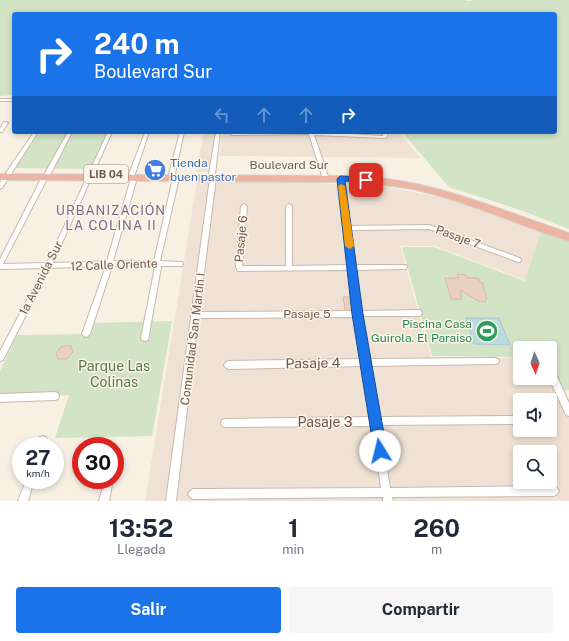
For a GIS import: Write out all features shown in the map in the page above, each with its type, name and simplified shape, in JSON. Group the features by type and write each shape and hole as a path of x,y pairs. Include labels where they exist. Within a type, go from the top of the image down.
{"highway":[{"name":"Boulevard Sur","path":"4,175 376,176 425,184 471,196 569,230"},
{"name":"Boulevard Sur","path":"325,176 340,179 381,181 425,189 460,199 569,237"}],"street":[{"path":"0,100 12,100"},
{"path":"0,131 6,123"},
{"path":"0,187 4,175 35,134"},
{"path":"0,266 46,175 69,134"},
{"name":"1a Avenida Sur","path":"0,358 48,267 109,134"},
{"path":"86,334 146,134"},
{"path":"144,338 158,267 156,262 182,134"},
{"name":"Comunidad San Martín I","path":"172,501 218,134"},
{"path":"311,134 325,176"},
{"path":"330,134 385,137 386,134"},
{"path":"340,179 358,314 388,497"},
{"name":"Pasaje 6","path":"244,206 239,268 404,267"},
{"path":"289,206 289,268"},
{"name":"Pasaje 7","path":"347,228 429,227 518,260"},
{"name":"12 Calle Oriente","path":"0,266 48,267 156,262 180,264"},
{"name":"Pasaje 5","path":"196,315 419,312"},
{"name":"Pasaje 4","path":"228,365 495,361"},
{"path":"556,385 569,412"},
{"path":"0,398 55,396"},
{"name":"Pasaje 3","path":"225,422 513,420"},
{"path":"23,501 27,489"},
{"path":"104,501 107,489"},
{"path":"193,494 388,497 554,491"}],"shaded area":[{"path":"204,134 215,134 209,172 196,172"},
{"path":"222,134 400,134 420,158 220,156"},
{"path":"215,180 377,185 444,198 541,231 525,280 435,246 400,246 431,357 513,358 513,385 555,385 569,416 569,501 145,501 197,181"}],"green space":[{"path":"0,0 569,0 569,229 523,211 449,187 404,134 557,134 557,12 12,12 12,95 0,96"},
{"path":"39,134 109,134 93,169 15,168"},
{"path":"541,231 569,241 569,390 561,390 557,381 557,341 513,341 513,357 432,356 402,247 434,247 527,282 525,280"},
{"name":"Parque Las Colinas","path":"172,321 152,436 55,437 69,395 0,399 0,371 17,335 86,334 89,323"}],"water":[{"name":"Piscina Casa Guirola. El Paraiso","path":"466,318 499,318 510,345 474,344"}],"building":[{"path":"457,274 466,275 467,278 478,278 480,282 482,282 487,298 485,302 478,301 460,290 462,299 451,299 445,278 459,278"},
{"path":"343,297 350,297 352,310 345,310"},
{"path":"62,346 71,346 73,352 67,359 58,359 56,353"}],"slow traffic":[{"path":"341,186 350,246"}],"place":[{"name":"Tienda buen pastor","path":"155,170"},
{"name":"Piscina Casa Guirola. El Paraiso","path":"487,331"}],"district":[{"name":"URBANIZACIÓN LA COLINA II","path":"111,218"}],"route":[{"path":"366,180 340,179 358,314 380,451"}]}
